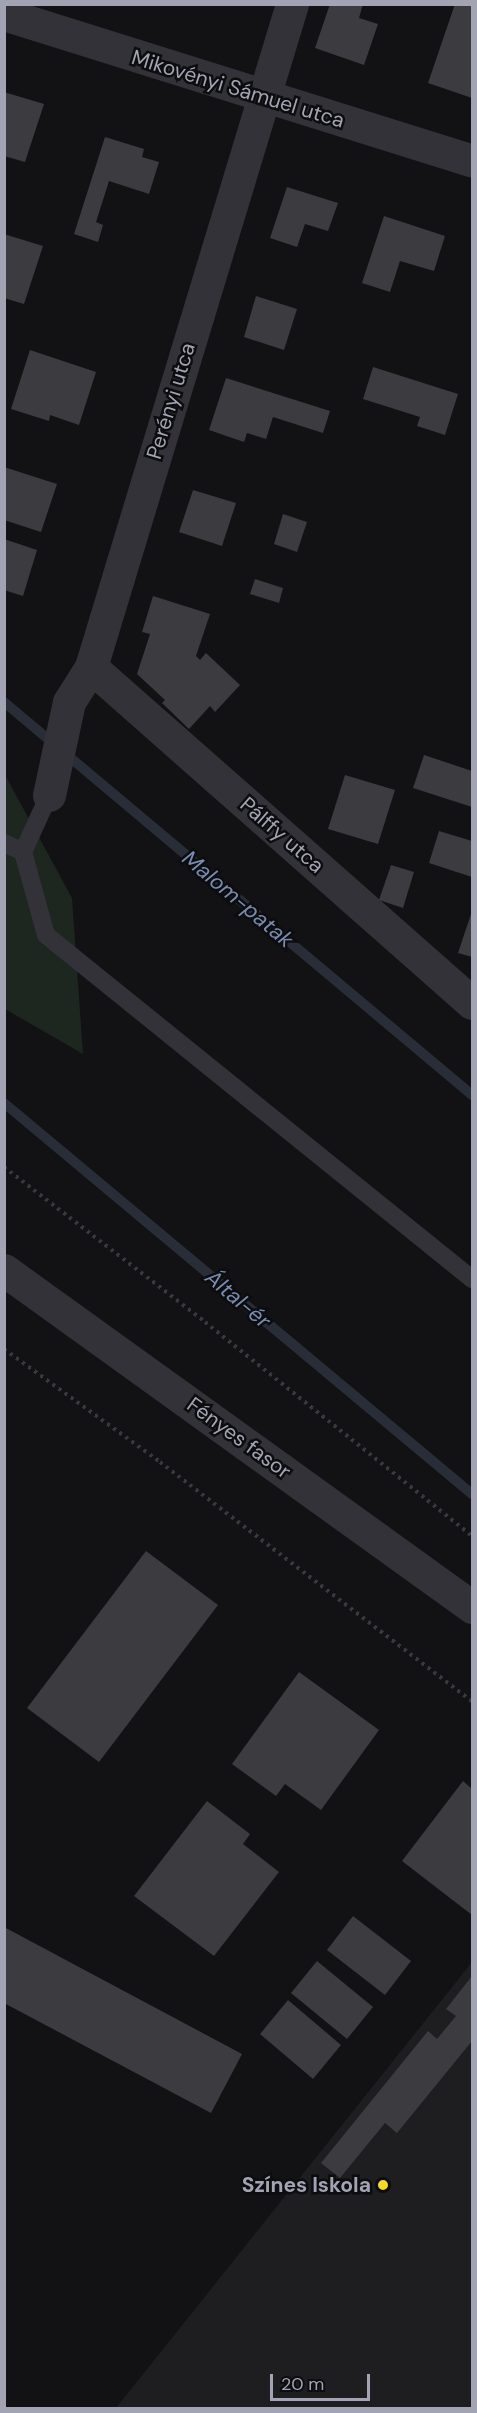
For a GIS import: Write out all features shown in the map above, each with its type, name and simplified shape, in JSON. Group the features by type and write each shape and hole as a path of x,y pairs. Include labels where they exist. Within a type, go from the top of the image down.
{"street":[{"name":"Perényi utca","path":"49,795 69,702 92,667 292,4"},
{"name":"Mikovényi Sámuel utca","path":"4,14 472,161"},
{"name":"Pálffy utca","path":"92,667 472,1004"},
{"name":"Fényes fasor","path":"4,1270 472,1607"}],"lane":[{"path":"49,795 23,852 46,935 472,1279"},
{"path":"4,843 23,852"}],"path":[{"path":"4,1167 205,1322 472,1536"},
{"path":"4,1349 160,1462 472,1701"}],"shaded area":[{"path":"4,773 72,898 83,1054 5,1009"},
{"name":"Színes Iskola","path":"472,1962 472,2408 116,2408"}],"building":[{"path":"330,4 363,4 359,18 378,24 364,65 315,48"},
{"path":"455,4 472,4 472,98 428,83"},
{"path":"4,92 44,104 25,162 4,156"},
{"path":"105,137 144,149 142,157 159,162 149,194 109,181 96,222 103,225 98,242 74,234"},
{"path":"287,187 338,203 328,231 305,224 297,247 270,238"},
{"path":"384,216 445,236 434,271 400,261 390,292 362,283"},
{"path":"4,234 43,246 24,304 4,298"},
{"path":"256,296 297,309 284,350 244,337"},
{"path":"30,350 96,372 79,425 50,415 49,421 11,409"},
{"path":"373,367 458,394 445,435 417,426 420,417 363,399"},
{"path":"226,378 330,411 323,433 273,417 266,439 247,433 244,442 209,430"},
{"path":"4,467 57,484 41,532 4,520"},
{"path":"193,490 236,503 222,546 179,532"},
{"path":"283,514 307,522 297,552 274,544"},
{"path":"4,539 37,550 23,596 4,590"},
{"path":"255,579 283,588 279,603 250,594"},
{"path":"153,596 210,614 196,656 200,660 206,653 240,685 215,712 210,706 189,729 162,703 165,700 137,674 150,634 142,632"},
{"path":"424,755 472,771 472,807 413,788"},
{"path":"345,775 395,790 378,844 328,829"},
{"path":"439,831 472,841 472,877 429,863"},
{"path":"391,865 414,872 403,908 379,900"},
{"path":"472,911 472,957 458,953"},
{"path":"146,1551 218,1605 99,1762 27,1708"},
{"path":"299,1672 379,1730 321,1810 285,1784 276,1796 232,1764"},
{"path":"463,1781 472,1789 472,1915 402,1861"},
{"path":"207,1801 250,1834 243,1844 279,1872 214,1956 134,1896"},
{"path":"353,1916 411,1961 385,1995 327,1950"},
{"path":"4,1927 242,2054 211,2113 4,2003"},
{"path":"317,1961 373,2007 347,2039 291,1993"},
{"path":"472,1976 472,2041 397,2133 385,2123 340,2178 321,2163 428,2031 437,2039 456,2016 446,2009"},
{"path":"288,2000 341,2045 313,2079 260,2034"}],"waterway":[{"name":"Malom-patak","path":"4,702 472,1095"},
{"name":"Által-ér","path":"4,1103 472,1494"}],"place":[{"name":"Színes Iskola","path":"383,2185"}]}
